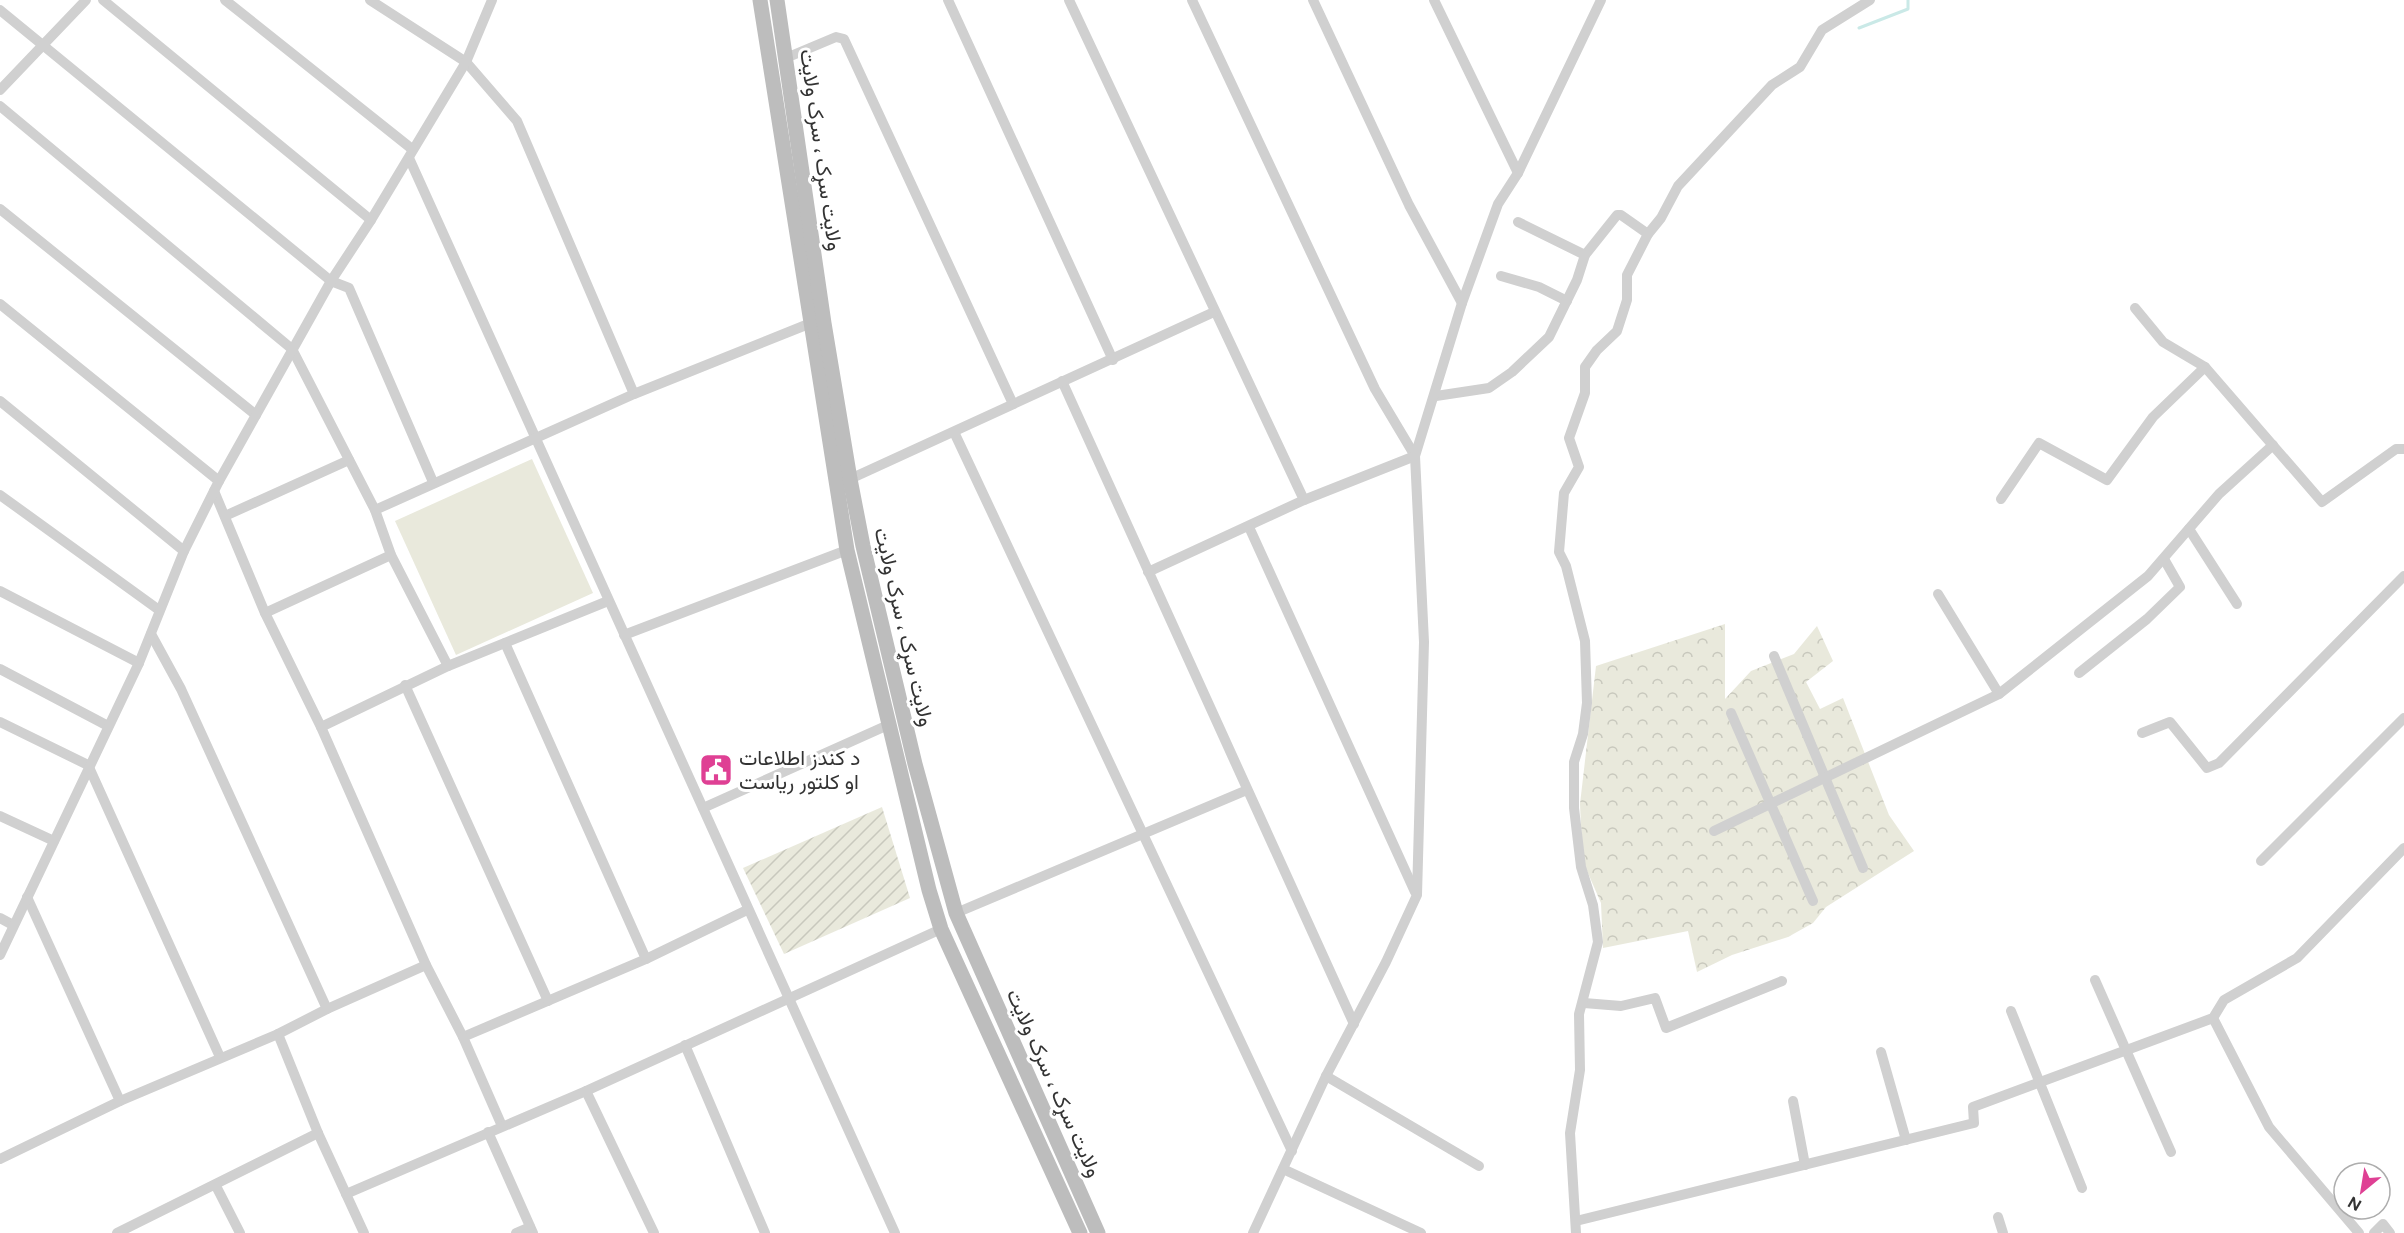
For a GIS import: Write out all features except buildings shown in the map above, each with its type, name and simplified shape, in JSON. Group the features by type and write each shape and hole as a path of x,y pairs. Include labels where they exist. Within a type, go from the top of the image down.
{"main road":[{"name":"ولایت سړک ، سرک ولایت","path":"760,0 847,550 888,725 941,929 1080,1233"},
{"name":"ولایت سړک ، سرک ولایت","path":"777,0 824,323 850,480 863,546 915,764 956,913 1098,1233"}],"street":[{"path":"0,90 86,0"},
{"path":"103,0 371,220"},
{"path":"225,0 411,153 608,601 895,1233"},
{"path":"370,0 466,62 517,121 634,394"},
{"path":"0,955 138,663 184,551 216,486 331,281 371,220 466,62 492,0"},
{"path":"948,0 1113,360"},
{"path":"1069,0 1304,500"},
{"path":"1192,0 1375,389 1415,456"},
{"path":"1313,0 1409,205 1462,303"},
{"path":"1434,0 1518,173"},
{"path":"1252,1233 1326,1076 1417,895 1424,642 1415,456 1436,396 1462,303 1498,204 1518,173 1601,0"},
{"path":"1576,1233 1570,1133 1580,1070 1579,1014 1584,1004 1586,983 1598,942 1593,905 1581,867 1574,808 1574,762 1587,703 1586,640 1566,566 1558,552 1564,493 1579,467 1569,438 1585,393 1585,367 1597,350 1617,331 1627,300 1627,275 1648,234 1661,218 1678,186 1772,85 1800,67 1822,30 1870,0"},
{"path":"0,10 331,281 349,288 433,482"},
{"path":"786,58 836,37 844,39 1013,404"},
{"path":"0,106 292,349 375,510 391,555 448,666"},
{"path":"0,209 256,415"},
{"path":"1436,396 1489,388 1512,372 1549,336 1567,301 1586,255 1617,215 1621,215 1648,234"},
{"path":"1518,222 1586,255"},
{"path":"1501,276 1539,287 1567,301"},
{"path":"0,304 216,486 225,516 265,613 321,727 426,965 463,1037 502,1126"},
{"path":"2135,308 2163,342 2205,368 2322,502 2396,449 2404,449"},
{"path":"850,480 1214,312"},
{"path":"375,510 433,482 634,394 811,323"},
{"path":"2001,499 2039,443 2107,480 2153,417 2205,368"},
{"path":"1062,381 1354,1024"},
{"path":"0,401 184,551"},
{"path":"954,432 1292,1151"},
{"path":"1714,831 1999,694 2064,644 2164,559 2218,494 2273,445"},
{"path":"1148,572 1304,500 1415,456"},
{"path":"225,516 349,460"},
{"path":"0,495 159,610"},
{"path":"1249,527 1417,895"},
{"path":"2189,529 2237,603"},
{"path":"624,635 847,550"},
{"path":"265,613 391,555"},
{"path":"2079,674 2147,619 2180,587 2164,559"},
{"path":"2142,732 2170,722 2207,768 2218,763 2404,576"},
{"path":"0,591 138,663"},
{"path":"1938,594 1999,694"},
{"path":"321,727 448,666 608,601"},
{"path":"151,634 181,689 327,1009"},
{"path":"505,643 646,958"},
{"path":"1774,656 1863,868"},
{"path":"0,669 108,726"},
{"path":"405,685 548,1001"},
{"path":"1731,713 1813,901"},
{"path":"2260,861 2404,718"},
{"path":"0,722 88,765 220,1057"},
{"path":"703,808 888,725"},
{"path":"956,913 1247,790"},
{"path":"0,816 54,841"},
{"path":"1576,1221 1974,1123 1973,1107 2212,1018 2224,1000 2297,958 2404,848"},
{"path":"27,897 120,1101"},
{"path":"463,1037 646,958 747,910"},
{"path":"0,918 13,925"},
{"path":"346,1194 586,1091 941,929"},
{"path":"0,1159 120,1101 278,1034 327,1009 426,965"},
{"path":"2095,980 2171,1152"},
{"path":"1584,1004 1621,1006 1655,998 1666,1028 1782,981"},
{"path":"2011,1011 2082,1188"},
{"path":"2212,1018 2269,1127 2359,1233"},
{"path":"278,1034 318,1133 364,1233"},
{"path":"685,1045 765,1233"},
{"path":"1881,1052 1906,1140"},
{"path":"1326,1076 1479,1167"},
{"path":"586,1091 654,1233"},
{"path":"1793,1101 1805,1165"},
{"path":"488,1132 531,1230 516,1233"},
{"path":"118,1233 318,1133"},
{"path":"1283,1169 1421,1233"},
{"path":"216,1186 240,1233"},
{"path":"1998,1217 2003,1233"},
{"path":"2374,1233 2383,1224 2390,1233"}],"green space":[{"path":"532,459 593,593 456,655 395,521"},
{"path":"1725,624 1725,699 1751,671 1794,654 1817,626 1833,661 1806,682 1820,709 1843,698 1889,815 1914,851 1826,907 1813,923 1788,937 1732,955 1697,972 1688,931 1603,948 1601,903 1584,864 1580,804 1596,666"},
{"path":"882,807 910,898 784,954 743,868"}],"waterway":[{"path":"1859,28 1908,9 1908,0"}],"place":[{"name":"د کندز اطلاعات او کلتور ریاست","path":"716,770"}]}
